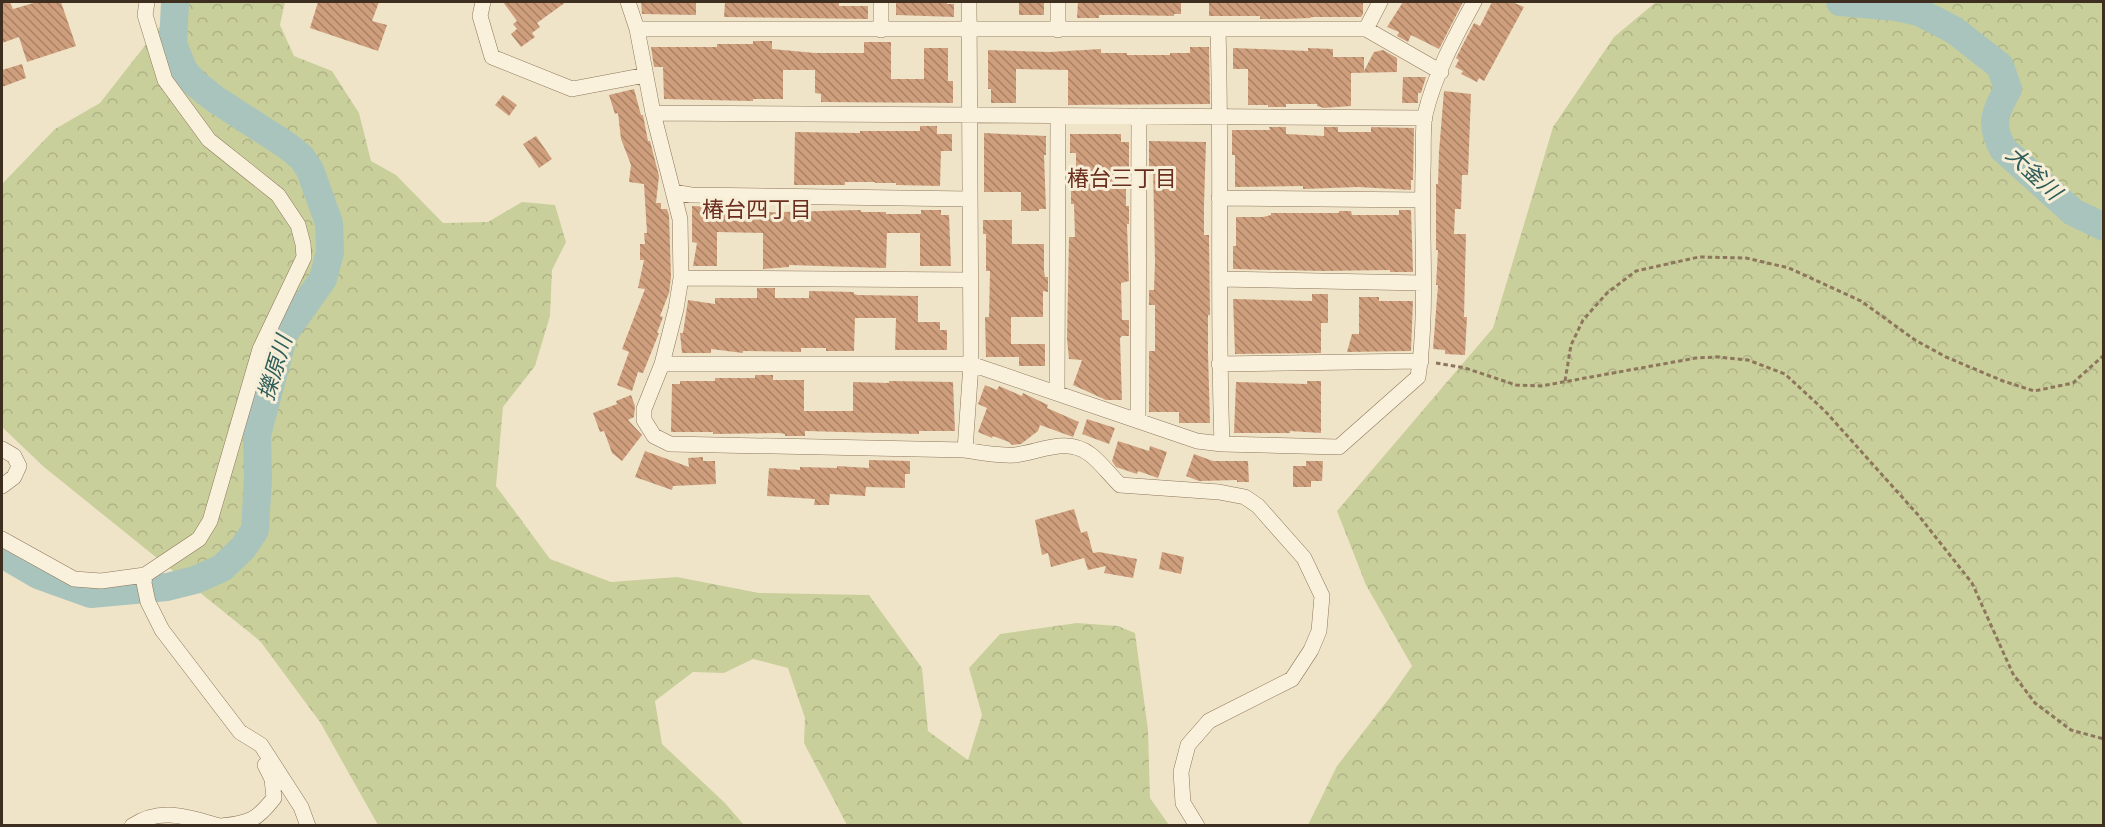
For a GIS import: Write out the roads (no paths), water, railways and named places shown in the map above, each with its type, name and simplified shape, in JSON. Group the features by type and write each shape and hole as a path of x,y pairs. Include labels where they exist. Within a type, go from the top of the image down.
{"street":[{"path":"2,539 74,579 145,585 199,539 210,521 260,349 304,257 298,225 278,195 209,140 165,80 144,15 147,2"},
{"path":"483,2 480,16 492,57 572,89 646,75"},
{"path":"628,2 637,29 653,113 680,219 681,278 662,364 644,409 644,420 654,436 670,444 964,450 997,455 1018,454 1052,446 1073,446 1090,454 1120,485 1219,492 1245,497 1258,506 1304,558 1322,596 1319,631 1311,650 1292,679 1209,721 1188,745 1181,772 1183,803 1197,825"},
{"path":"881,2 881,30"},
{"path":"964,450 971,364 969,2"},
{"path":"1058,2 1058,30"},
{"path":"1366,29 1380,2"},
{"path":"662,364 971,364 1197,441 1222,444 1339,447 1418,376 1423,283 1422,200 1425,118 1460,27 1474,2"},
{"path":"637,29 1366,29 1441,72"},
{"path":"1218,29 1221,116 1219,364 1222,444"},
{"path":"653,113 1425,118"},
{"path":"1057,392 1058,116"},
{"path":"1138,420 1139,116"},
{"path":"674,192 691,195 970,199"},
{"path":"1219,198 1422,200"},
{"path":"681,278 970,280"},
{"path":"1220,279 1423,283"},
{"path":"1219,364 1420,361"},
{"path":"2,448 14,456 19,466 14,477 2,486"},
{"path":"132,825 147,817 170,813 221,825 241,824 260,816 274,798 272,779 261,758 162,630 145,585"},
{"path":"240,732 261,745 301,807 308,825"}],"waterway":[{"name":"擽原川","path":"2,554 38,575 91,594 167,587 195,580 222,568 243,548 255,530 258,478 257,435 284,334 323,279 330,252 329,223 310,170 302,158 289,147 215,99 184,71 173,44 175,2"},
{"name":"大釜川","path":"1840,2 1896,7 1919,12 1954,30 2000,66 2008,89 1995,118 1996,132 2003,149 2073,212 2104,227"}],"district":[{"name":"椿台三丁目","path":"1122,179"},
{"name":"椿台四丁目","path":"757,210"}]}
